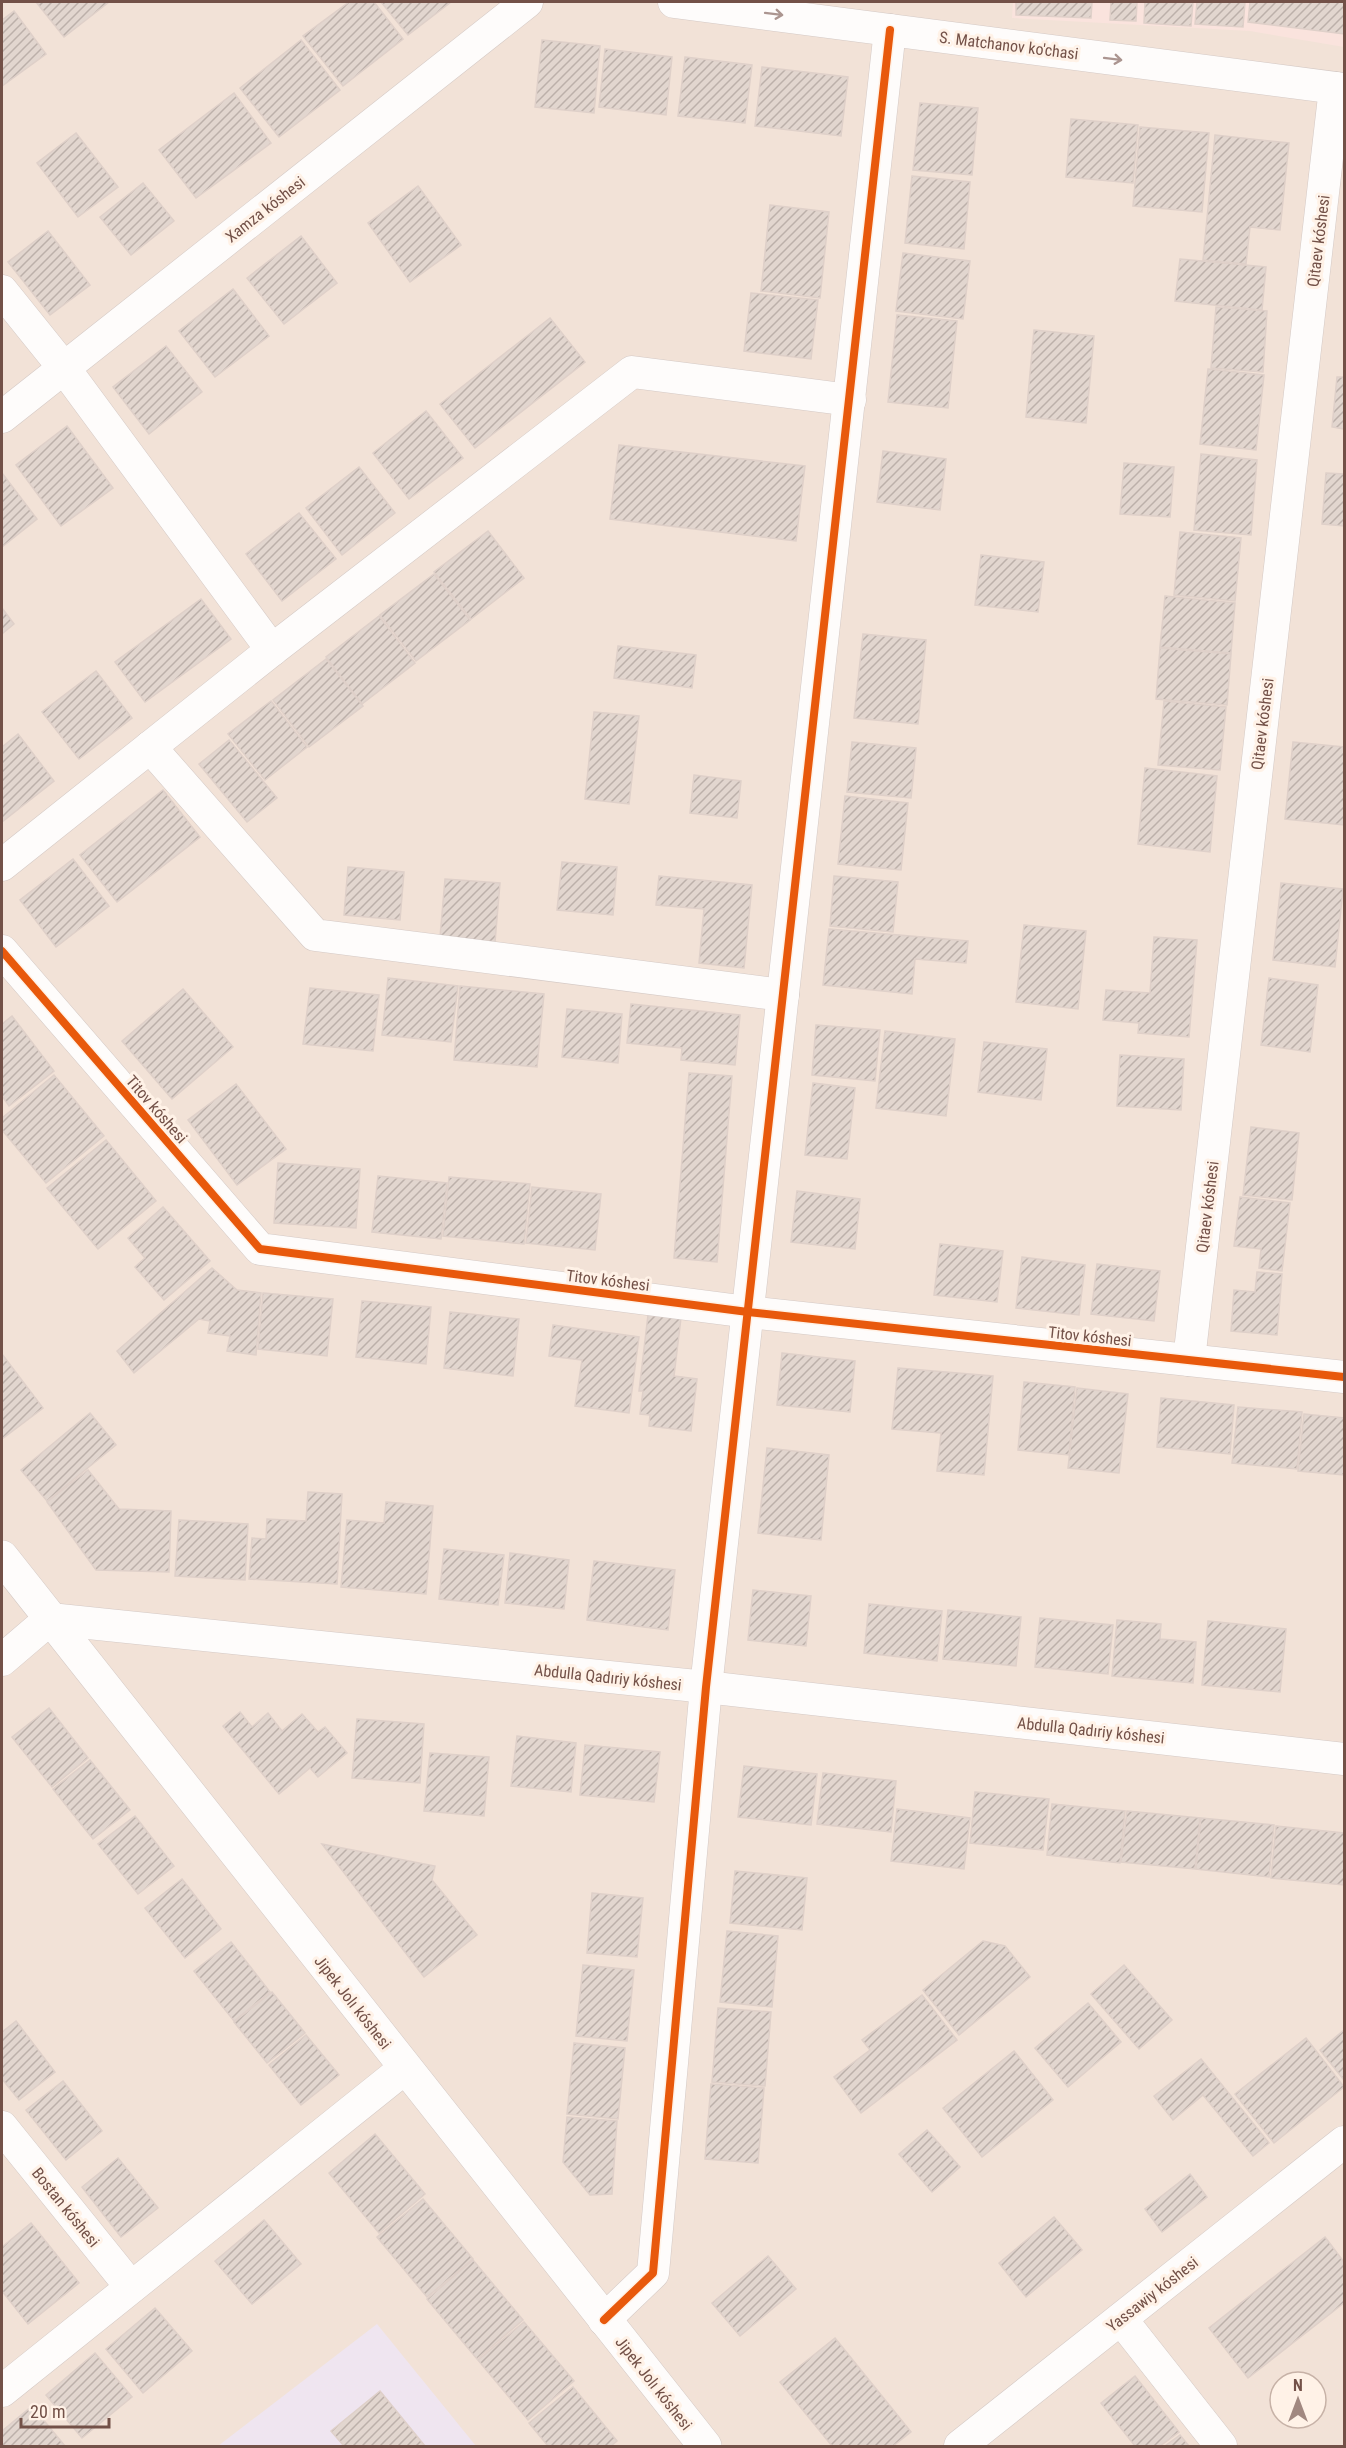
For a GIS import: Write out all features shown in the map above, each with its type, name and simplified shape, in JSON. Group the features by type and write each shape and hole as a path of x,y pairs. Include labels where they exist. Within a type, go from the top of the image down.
{"street":[{"name":"Xamza kóshesi","path":"2,417 527,2"},
{"name":"S. Matchanov ko'chasi","path":"674,2 1340,88"},
{"path":"604,2320 653,2273 706,1687 890,30"},
{"name":"Qitaev kóshesi","path":"1189,1360 1340,88"},
{"path":"2,291 64,368 272,650"},
{"path":"2,865 272,650 632,372 850,400"},
{"path":"150,747 315,935 783,994"},
{"name":"Titov kóshesi","path":"2,951 260,1249 748,1312 1344,1377"},
{"name":"Jipek Jolı kóshesi","path":"2,1557 705,2446"},
{"path":"2,1660 50,1619"},
{"name":"Abdulla Qadıriy kóshesi","path":"50,1619 706,1687 1344,1759"},
{"path":"2,2391 405,2068"},
{"name":"Bostan kóshesi","path":"2,2127 131,2287"},
{"name":"Yassawiy kóshesi","path":"960,2446 1344,2142"},
{"path":"1122,2319 1221,2446"}],"shaded area":[{"path":"2,2 1344,2 1344,2446 2,2446"},
{"path":"1013,2 1344,2 1344,47 1250,31 1012,18"},
{"path":"377,2324 476,2446 218,2446"}],"building":[{"path":"36,2 109,2 64,37"},
{"path":"349,2 374,2 403,39 343,86 303,36"},
{"path":"381,2 451,2 408,35"},
{"path":"1016,2 1092,2 1091,18 1016,15"},
{"path":"1111,2 1137,2 1136,21 1110,20"},
{"path":"1145,2 1193,2 1191,26 1144,23"},
{"path":"1197,2 1245,2 1243,27 1195,24"},
{"path":"1250,2 1344,2 1344,34 1248,22"},
{"path":"14,11 46,54 2,86 2,20"},
{"path":"301,40 340,90 279,137 240,88"},
{"path":"542,40 600,46 594,113 535,107"},
{"path":"605,49 672,57 666,115 599,107"},
{"path":"685,57 752,65 745,123 678,116"},
{"path":"762,67 848,77 841,136 755,126"},
{"path":"234,93 271,143 196,198 159,150"},
{"path":"920,103 978,108 972,175 913,170"},
{"path":"1071,119 1138,125 1133,183 1066,177"},
{"path":"1140,127 1209,133 1202,212 1133,206"},
{"path":"76,133 118,187 78,217 37,163"},
{"path":"1215,135 1289,143 1280,230 1250,227 1246,264 1203,260"},
{"path":"912,176 970,182 964,249 905,243"},
{"path":"143,183 174,221 131,255 100,217"},
{"path":"418,186 461,245 410,282 368,223"},
{"path":"770,205 829,212 820,298 761,291"},
{"path":"48,231 90,285 50,315 8,262"},
{"path":"301,236 337,283 284,324 247,278"},
{"path":"903,253 970,261 963,319 896,311"},
{"path":"1180,259 1266,267 1262,310 1175,301"},
{"path":"233,289 269,336 215,377 179,331"},
{"path":"751,293 818,300 811,359 744,351"},
{"path":"1216,307 1267,311 1263,372 1211,368"},
{"path":"897,315 957,321 948,408 888,402"},
{"path":"550,318 585,362 475,448 440,404"},
{"path":"1034,330 1094,336 1086,423 1026,417"},
{"path":"166,346 202,392 149,434 113,387"},
{"path":"1208,369 1264,375 1256,450 1200,444"},
{"path":"1337,377 1344,377 1344,429 1332,427"},
{"path":"426,411 463,458 409,499 373,453"},
{"path":"67,426 113,488 61,526 16,465"},
{"path":"619,445 805,466 796,541 610,519"},
{"path":"883,451 946,459 940,510 877,502"},
{"path":"1201,454 1257,460 1251,535 1194,530"},
{"path":"1124,463 1174,467 1170,517 1120,514"},
{"path":"359,467 395,513 342,555 306,508"},
{"path":"2,473 37,519 2,547"},
{"path":"1326,473 1344,474 1344,526 1322,524"},
{"path":"299,513 336,559 282,601 246,554"},
{"path":"488,531 524,578 471,619 434,572"},
{"path":"1180,532 1241,538 1235,601 1174,595"},
{"path":"981,555 1044,562 1038,612 975,605"},
{"path":"434,574 470,620 416,661 380,615"},
{"path":"1165,596 1235,603 1231,653 1160,647"},
{"path":"201,599 231,639 145,702 115,662"},
{"path":"2,608 14,624 2,634"},
{"path":"379,616 415,663 362,704 326,657"},
{"path":"863,634 926,640 918,724 854,718"},
{"path":"618,646 696,655 692,688 614,678"},
{"path":"1160,648 1231,654 1227,705 1156,699"},
{"path":"326,659 363,706 309,747 273,700"},
{"path":"96,671 132,718 79,759 42,712"},
{"path":"271,701 307,747 265,780 228,734"},
{"path":"1164,701 1226,707 1220,770 1158,765"},
{"path":"594,712 639,716 629,804 585,799"},
{"path":"18,734 54,781 2,822 2,747"},
{"path":"229,740 277,798 247,822 199,764"},
{"path":"852,742 916,748 911,798 847,792"},
{"path":"1293,742 1344,747 1344,825 1285,819"},
{"path":"1145,768 1217,776 1210,852 1138,844"},
{"path":"694,775 741,781 737,818 690,813"},
{"path":"163,790 200,837 117,902 80,855"},
{"path":"845,796 908,803 901,870 838,864"},
{"path":"73,859 109,906 56,947 20,900"},
{"path":"562,862 617,867 613,915 557,910"},
{"path":"348,867 404,872 400,920 344,915"},
{"path":"659,876 752,885 744,968 699,963 704,909 656,905"},
{"path":"834,876 898,882 893,932 830,926"},
{"path":"445,879 500,883 495,942 440,937"},
{"path":"1281,883 1343,889 1335,967 1273,960"},
{"path":"1024,925 1086,931 1078,1009 1016,1002"},
{"path":"829,929 968,941 966,963 915,959 912,994 823,985"},
{"path":"1154,937 1197,940 1189,1037 1138,1033 1139,1023 1103,1020 1106,990 1150,993"},
{"path":"388,978 458,986 451,1042 382,1035"},
{"path":"1269,978 1318,985 1310,1052 1261,1045"},
{"path":"460,986 544,994 537,1067 454,1060"},
{"path":"310,988 379,995 373,1051 303,1044"},
{"path":"183,989 233,1047 172,1099 122,1041"},
{"path":"631,1004 740,1015 735,1065 681,1060 682,1048 627,1043"},
{"path":"567,1009 622,1014 618,1063 562,1057"},
{"path":"12,1016 54,1071 9,1106 2,1096 2,1024"},
{"path":"816,1025 880,1030 875,1081 812,1075"},
{"path":"885,1031 955,1039 946,1116 876,1108"},
{"path":"984,1042 1047,1049 1041,1100 978,1092"},
{"path":"1120,1055 1184,1059 1181,1110 1117,1106"},
{"path":"689,1073 732,1076 717,1262 674,1258"},
{"path":"54,1075 104,1136 46,1183 2,1130 2,1118"},
{"path":"813,1083 855,1088 847,1159 805,1155"},
{"path":"236,1084 286,1149 237,1185 188,1120"},
{"path":"1251,1127 1299,1133 1292,1200 1243,1195"},
{"path":"106,1140 156,1201 98,1249 47,1188"},
{"path":"278,1163 360,1169 356,1228 274,1223"},
{"path":"378,1176 447,1183 441,1239 372,1232"},
{"path":"449,1177 530,1184 524,1244 443,1236"},
{"path":"532,1187 601,1194 595,1250 526,1243"},
{"path":"797,1191 860,1199 855,1249 791,1242"},
{"path":"1240,1197 1290,1203 1282,1271 1259,1268 1261,1249 1234,1246"},
{"path":"163,1207 210,1261 164,1300 135,1267 145,1258 128,1238"},
{"path":"940,1244 1003,1251 997,1302 934,1295"},
{"path":"1022,1257 1085,1265 1079,1315 1016,1308"},
{"path":"1097,1264 1160,1271 1154,1321 1091,1314"},
{"path":"212,1268 237,1290 261,1293 256,1355 227,1351 230,1336 208,1333 210,1321 199,1319 134,1373 117,1351"},
{"path":"1257,1272 1282,1274 1277,1335 1231,1331 1234,1290 1255,1292"},
{"path":"263,1293 333,1299 327,1356 258,1349"},
{"path":"362,1301 431,1307 426,1364 356,1357"},
{"path":"450,1312 519,1319 513,1376 444,1368"},
{"path":"648,1315 681,1318 674,1376 697,1379 691,1431 649,1426 650,1415 640,1414 643,1391 639,1391"},
{"path":"553,1325 639,1337 629,1413 575,1406 582,1360 549,1356"},
{"path":"782,1353 855,1361 850,1412 777,1405"},
{"path":"2,1354 43,1408 2,1439"},
{"path":"898,1368 993,1376 984,1475 937,1471 941,1433 892,1429"},
{"path":"1024,1382 1075,1387 1069,1455 1018,1450"},
{"path":"1077,1388 1128,1394 1119,1473 1068,1468"},
{"path":"1161,1398 1234,1405 1230,1454 1157,1447"},
{"path":"1238,1407 1302,1412 1297,1469 1232,1463"},
{"path":"90,1413 116,1445 47,1501 21,1470"},
{"path":"1304,1414 1344,1418 1344,1475 1298,1471"},
{"path":"767,1448 829,1455 821,1540 758,1533"},
{"path":"88,1470 119,1509 171,1511 169,1572 96,1570 47,1502"},
{"path":"308,1492 342,1494 337,1584 249,1579 252,1538 266,1539 267,1519 306,1521"},
{"path":"386,1502 433,1506 426,1594 341,1587 347,1520 384,1523"},
{"path":"179,1520 248,1524 245,1580 175,1576"},
{"path":"444,1549 504,1555 498,1605 439,1599"},
{"path":"510,1553 569,1560 564,1609 505,1603"},
{"path":"594,1561 675,1570 668,1630 587,1620"},
{"path":"753,1590 811,1596 806,1646 748,1640"},
{"path":"869,1604 942,1611 937,1661 864,1653"},
{"path":"948,1610 1021,1617 1016,1666 943,1659"},
{"path":"1040,1618 1113,1625 1108,1674 1035,1667"},
{"path":"1117,1620 1161,1624 1160,1639 1196,1642 1193,1683 1112,1676"},
{"path":"1208,1621 1286,1629 1280,1692 1202,1685"},
{"path":"49,1708 88,1758 52,1787 12,1737"},
{"path":"240,1712 252,1727 268,1713 282,1731 302,1714 318,1732 325,1727 347,1753 318,1777 310,1768 279,1794 223,1726"},
{"path":"357,1719 424,1724 420,1783 352,1778"},
{"path":"517,1736 576,1743 571,1792 511,1786"},
{"path":"585,1745 660,1752 654,1802 580,1795"},
{"path":"430,1753 489,1757 484,1816 424,1811"},
{"path":"90,1760 130,1810 93,1839 53,1789"},
{"path":"744,1766 817,1774 811,1825 738,1817"},
{"path":"823,1773 896,1781 891,1832 817,1824"},
{"path":"975,1792 1049,1799 1043,1850 970,1843"},
{"path":"1052,1804 1125,1811 1120,1863 1047,1855"},
{"path":"897,1809 970,1818 964,1869 891,1861"},
{"path":"1127,1811 1200,1818 1195,1869 1121,1862"},
{"path":"135,1816 174,1866 138,1894 98,1844"},
{"path":"1201,1818 1274,1825 1269,1877 1196,1869"},
{"path":"1276,1826 1344,1833 1344,1885 1271,1878"},
{"path":"322,1844 435,1866 432,1880 477,1935 424,1977"},
{"path":"735,1871 807,1878 802,1930 730,1923"},
{"path":"182,1879 221,1929 185,1958 145,1908"},
{"path":"592,1893 643,1898 637,1957 587,1953"},
{"path":"727,1931 778,1936 772,2007 720,2002"},
{"path":"983,1941 1005,1946 1030,1977 959,2035 923,1990"},
{"path":"231,1942 270,1992 234,2021 194,1971"},
{"path":"583,1965 634,1970 627,2041 576,2036"},
{"path":"1124,1965 1172,2020 1139,2049 1091,1994"},
{"path":"272,1992 305,2033 267,2063 234,2022"},
{"path":"922,1995 957,2040 861,2113 834,2077 870,2050 862,2040"},
{"path":"1088,2003 1121,2042 1068,2087 1035,2048"},
{"path":"718,2008 771,2012 765,2086 712,2082"},
{"path":"16,2021 55,2072 19,2100 2,2079 2,2032"},
{"path":"1344,2030 1344,2080 1320,2050"},
{"path":"306,2035 339,2075 301,2105 269,2065"},
{"path":"1306,2038 1344,2087 1274,2143 1235,2094"},
{"path":"574,2043 625,2048 618,2119 567,2114"},
{"path":"1014,2051 1053,2100 982,2157 943,2108"},
{"path":"1201,2059 1269,2143 1253,2156 1203,2095 1173,2120 1154,2096"},
{"path":"63,2081 102,2131 66,2160 26,2110"},
{"path":"711,2084 764,2088 758,2163 705,2159"},
{"path":"567,2117 617,2121 612,2194 590,2195 563,2162"},
{"path":"927,2130 960,2167 932,2192 899,2154"},
{"path":"375,2134 425,2194 379,2233 329,2173"},
{"path":"118,2158 158,2208 121,2237 82,2187"},
{"path":"1190,2174 1207,2197 1162,2232 1145,2209"},
{"path":"423,2199 473,2259 427,2297 377,2237"},
{"path":"1054,2217 1082,2250 1026,2297 999,2263"},
{"path":"264,2220 301,2264 252,2304 215,2261"},
{"path":"31,2223 79,2283 28,2324 2,2291 2,2247"},
{"path":"1325,2237 1344,2262 1344,2303 1248,2378 1209,2328"},
{"path":"768,2256 796,2289 740,2336 712,2303"},
{"path":"473,2260 523,2320 477,2359 427,2299"},
{"path":"155,2308 192,2351 143,2393 106,2349"},
{"path":"524,2322 574,2381 528,2420 478,2360"},
{"path":"835,2338 911,2432 893,2446 832,2446 780,2382"},
{"path":"95,2353 132,2397 82,2438 46,2395"},
{"path":"1135,2376 1179,2432 1160,2446 1135,2446 1101,2403"},
{"path":"573,2387 617,2441 611,2446 548,2446 529,2423"},
{"path":"380,2391 425,2446 344,2446 331,2431"},
{"path":"32,2406 65,2446 2,2446 2,2431"},
{"path":"1180,2435 1189,2446 1165,2446"}],"cycle path":[{"path":"604,2320 653,2273 706,1687 890,30"},
{"path":"2,951 260,1249 748,1312 1344,1377"}]}
